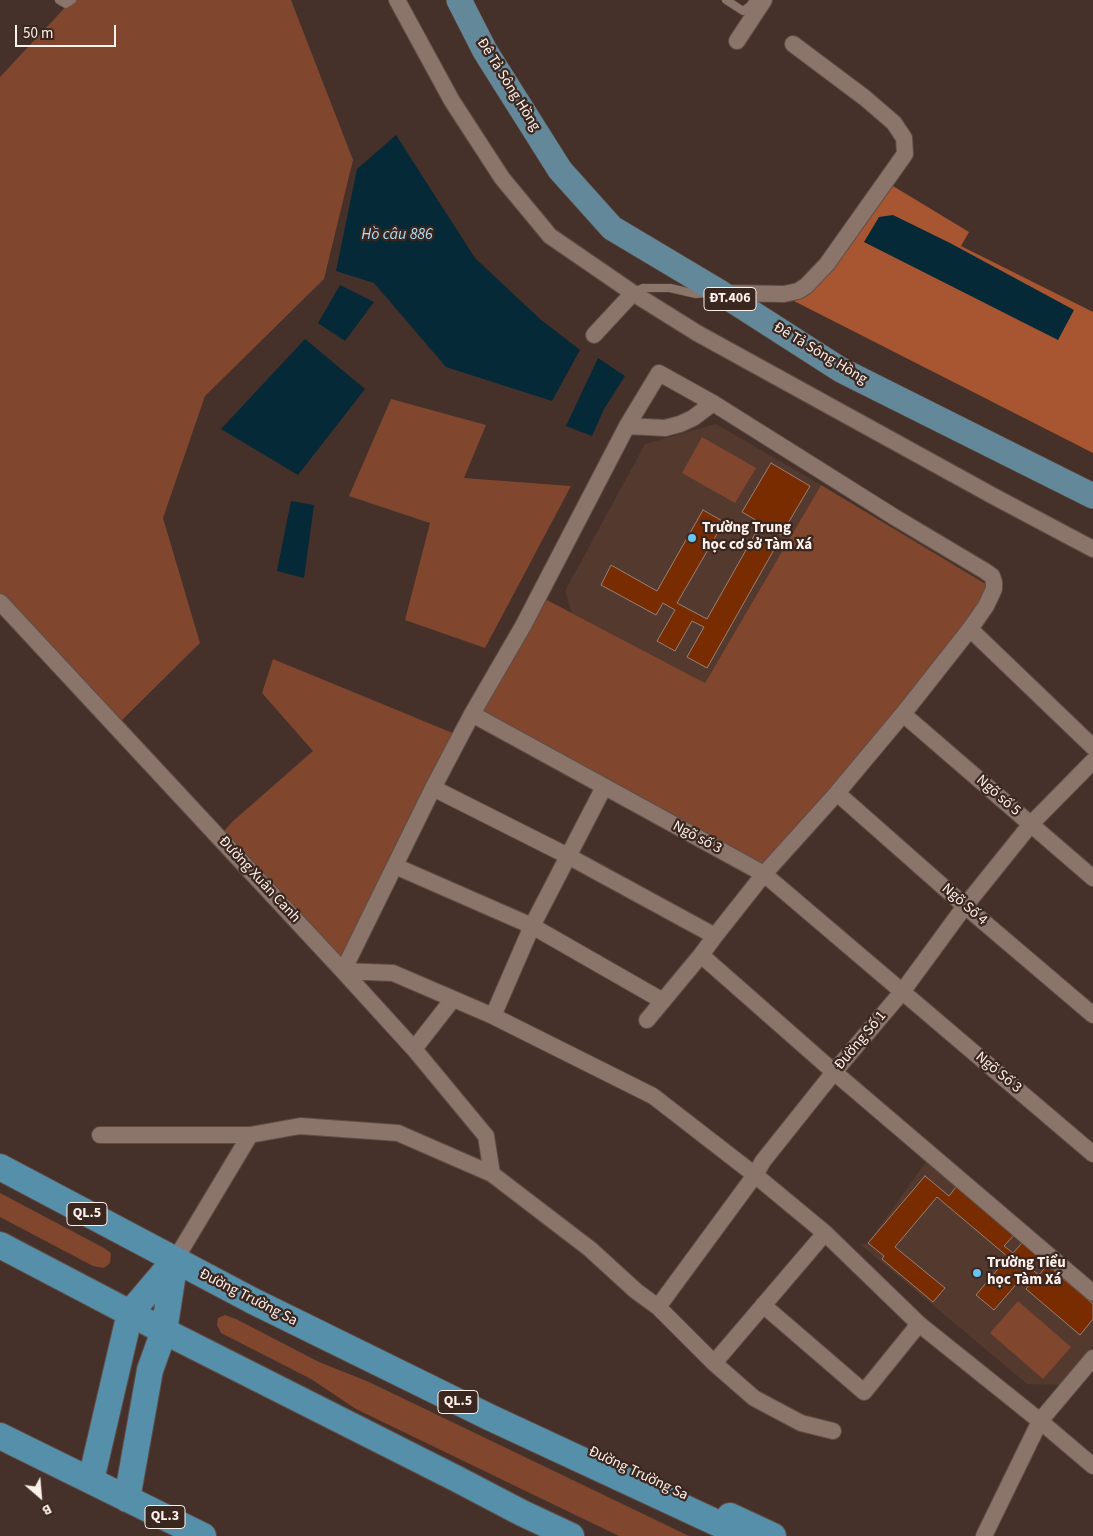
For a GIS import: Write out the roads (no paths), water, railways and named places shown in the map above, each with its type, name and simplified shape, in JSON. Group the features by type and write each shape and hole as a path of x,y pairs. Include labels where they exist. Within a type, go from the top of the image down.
{"highway":[{"name":"Đường Trường Sa","path":"0,1167 253,1301 499,1422 745,1536"},
{"path":"0,1244 164,1331 522,1513 571,1536"},
{"path":"91,1480 130,1313 174,1260"},
{"path":"127,1498 150,1370 164,1331 174,1260"},
{"name":"Đường Trường Sa","path":"499,1422 564,1440 773,1536"},
{"name":"QL.3","path":"0,1436 203,1536"},
{"path":"457,1479 514,1524 540,1536"}],"main road":[{"name":"Đê Tả Sông Hồng","path":"459,0 486,51 560,170 612,228 721,292 841,370 1093,496"}],"street":[{"path":"397,0 452,101 502,178 550,236 632,293 697,333 1093,549"},
{"path":"737,41 764,0"},
{"path":"721,292 784,294 798,291 806,286 827,264 905,154 904,138 894,123 866,98 793,44"},
{"path":"594,335 632,293"},
{"path":"646,1020 701,955 764,874 837,793 903,714 970,629 986,606 994,590 992,576 811,466 712,403 659,373 628,426 523,626 472,714 433,788 343,971 393,973 493,1016 653,1096 755,1175 825,1233 919,1324 1093,1466"},
{"path":"628,426 665,428 680,424 693,418 712,403"},
{"name":"Đường Xuân Canh","path":"0,602 414,1049 486,1136 492,1174"},
{"path":"970,629 1093,748"},
{"name":"Ngõ số 3","path":"472,714 764,874 902,992"},
{"name":"Ngõ số 5","path":"903,714 1093,878"},
{"name":"Đường Số 1","path":"658,1307 755,1175 763,1161 834,1072 902,992 965,906 1031,824 1093,761"},
{"path":"493,1016 532,926 604,787"},
{"path":"433,788 568,856 715,936"},
{"name":"Ngõ Số 4","path":"837,793 965,906 1093,1015"},
{"path":"395,866 532,926 663,1001"},
{"path":"701,955 834,1072 1093,1293"},
{"name":"Ngõ Số 3","path":"902,992 1093,1154"},
{"path":"414,1049 454,999"},
{"path":"100,1136 250,1135 300,1126 398,1134 492,1174 590,1249 636,1291 658,1307 714,1363 754,1398 801,1423 833,1431"},
{"path":"174,1260 250,1135"},
{"path":"714,1363 825,1233"},
{"path":"762,1305 864,1392 919,1324"},
{"path":"984,1536 1040,1421 1093,1358"}],"lane":[{"path":"59,0 66,4 72,0"},
{"path":"726,0 743,11 754,0"},
{"path":"632,293 644,288 670,288 696,294 721,292"}],"water":[{"name":"Hồ câu 886","path":"396,135 475,258 540,319 580,350 552,401 446,367 374,283 336,271 357,169"},
{"path":"893,215 950,243 1074,310 1058,340 864,242 879,217"},
{"path":"340,285 374,302 345,341 318,323"},
{"path":"305,339 365,389 298,475 221,429"},
{"path":"598,358 625,376 604,409 592,436 566,426"},
{"path":"291,501 314,505 304,578 277,571"}],"place":[{"name":"Trường Trung học cơ sở Tàm Xá","path":"692,538"},
{"name":"Trường Tiểu học Tàm Xá","path":"977,1273"}]}
